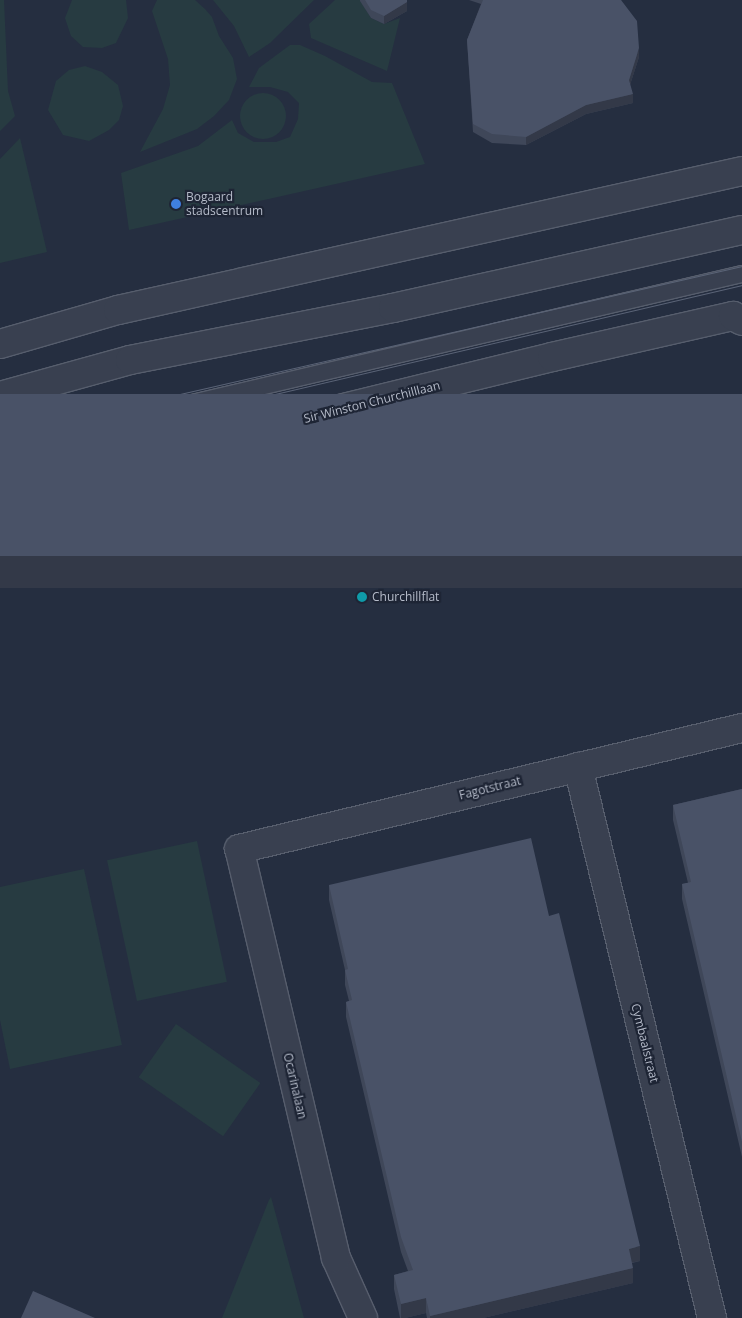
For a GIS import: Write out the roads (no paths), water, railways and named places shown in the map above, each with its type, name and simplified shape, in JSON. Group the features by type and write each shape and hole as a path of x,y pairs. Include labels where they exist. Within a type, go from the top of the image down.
{"street":[{"path":"0,344 118,310 742,171"},
{"path":"0,396 130,360 393,308 742,230"},
{"name":"Sir Winston Churchilllaan","path":"0,492 562,355 734,316 742,321"},
{"name":"Fagotstraat","path":"239,850 742,728"},
{"name":"Cymbaalstraat","path":"578,767 712,1318"},
{"name":"Ocarinalaan","path":"239,850 336,1258 364,1318"}],"lane":[{"path":"0,448 742,274"}],"tram line":[{"path":"0,435 742,266"},
{"path":"0,458 742,285"}],"place":[{"name":"Bogaard stadscentrum","path":"176,204"},
{"name":"Churchillflat","path":"362,597"}]}
